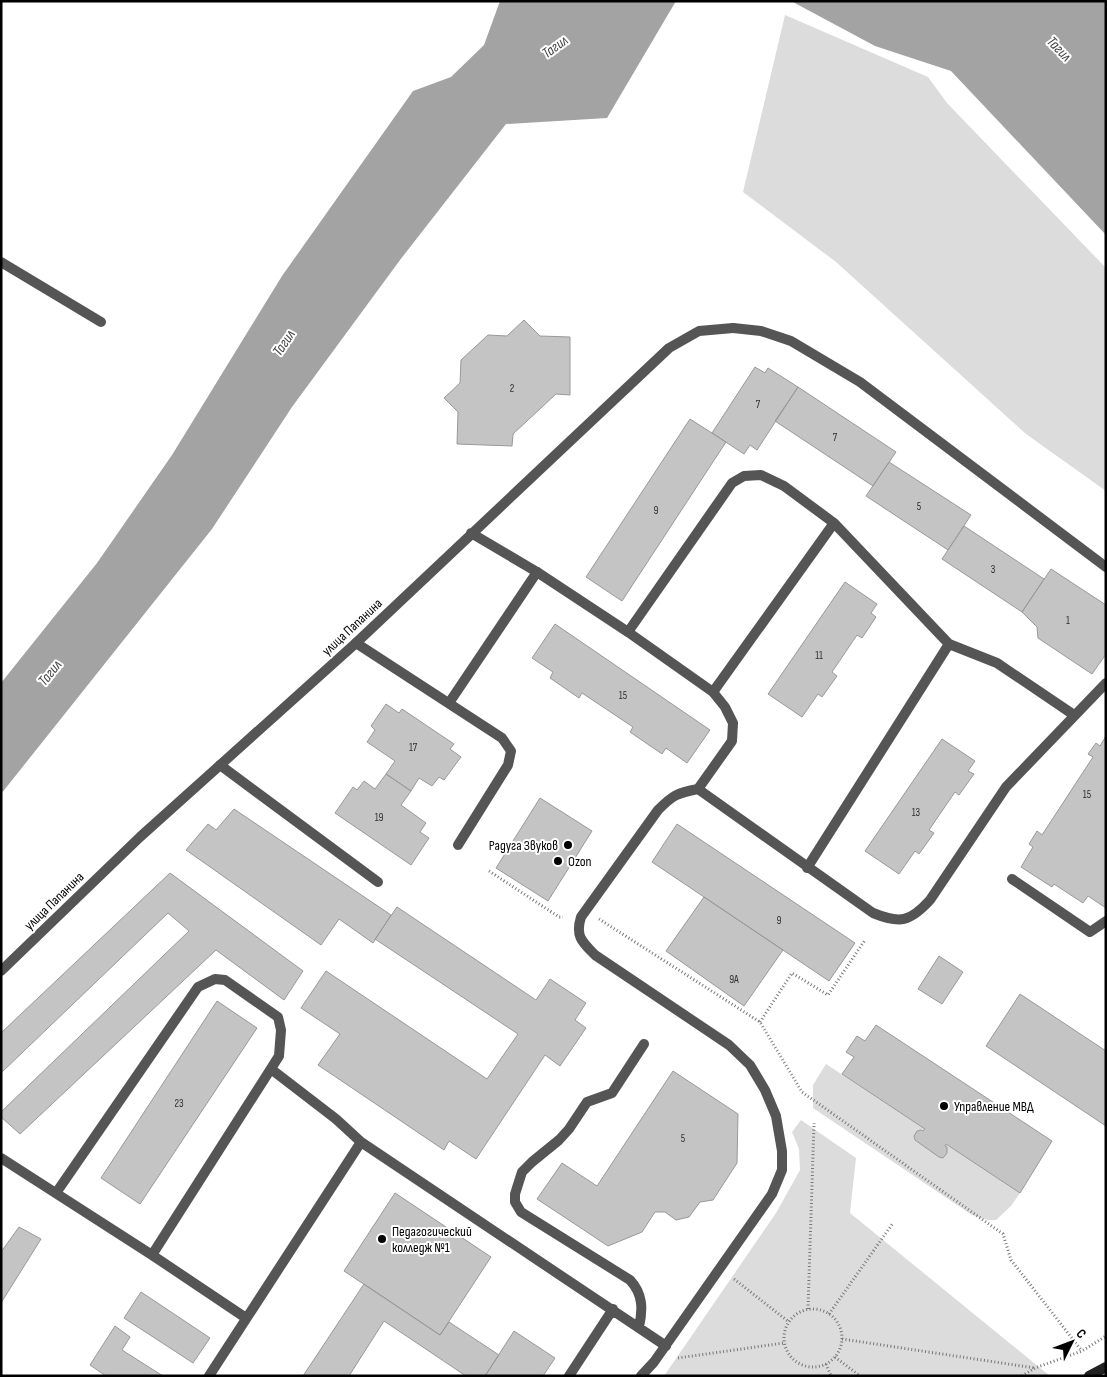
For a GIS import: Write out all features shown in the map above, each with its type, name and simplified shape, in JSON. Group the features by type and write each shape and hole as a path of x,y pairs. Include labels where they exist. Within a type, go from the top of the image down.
{"main road":[{"path":"1089,1376 1106,1367"}],"street":[{"path":"1,262 101,322"},
{"name":"улица Папанина","path":"1,971 140,837 356,642 669,348 700,331 733,328 761,331 792,342 860,382 1106,567"},
{"path":"628,632 732,483 744,476 761,475 784,486 834,523 949,644 997,663 1074,715"},
{"path":"713,692 834,523"},
{"path":"471,533 537,572 628,632 713,692 725,707 733,723 732,741 698,789 672,796 658,810 581,917 578,927 581,940 594,955 729,1045 750,1065 765,1090 776,1116 782,1151 782,1170 772,1194 666,1346 641,1376"},
{"path":"449,703 537,572"},
{"path":"356,642 502,738 511,751 508,765 458,845"},
{"path":"807,868 949,644"},
{"path":"698,789 873,913 889,919 905,919 919,913 930,900 1006,787 1106,683"},
{"path":"220,765 378,882"},
{"path":"1012,879 1090,932 1106,921"},
{"path":"56,1192 198,987 214,979 225,980 278,1017 281,1030 279,1056 152,1255"},
{"path":"639,1327 642,1316 640,1293 630,1280 521,1212 515,1202 514,1194 522,1172 569,1129 588,1102 612,1093 644,1044"},
{"path":"271,1069 336,1119 361,1142 666,1346"},
{"path":"210,1376 361,1142"},
{"path":"1,1158 56,1192 246,1318"},
{"path":"569,1376 613,1309"}],"path":[{"path":"489,871 559,917 596,917 760,1022 802,1092 1003,1234 1011,1260 1082,1351"},
{"path":"760,1022 792,973 828,995 865,940"},
{"path":"808,1309 814,1122"},
{"path":"829,1314 893,1223"},
{"path":"721,1269 789,1322"},
{"path":"808,1309 819,1310 829,1314 838,1323 842,1339 840,1349 835,1357 826,1364 813,1367 796,1362 788,1354 784,1343 784,1331 789,1322 797,1314 808,1309"},
{"path":"1022,1376 1035,1368 1082,1351 1106,1336"},
{"path":"842,1339 1035,1368"},
{"path":"654,1362 784,1343"},
{"path":"835,1357 860,1376"},
{"path":"826,1364 831,1376"}],"shaded area":[{"path":"785,15 928,77 947,103 1106,268 1106,491 1026,434 836,262 743,192"},
{"path":"826,1064 925,1129 917,1131 914,1136 915,1139 939,1157 943,1157 947,1153 946,1144 1020,1193 1011,1206 996,1220 988,1220 972,1215 813,1108 813,1085"},
{"path":"801,1120 856,1158 850,1213 1050,1376 664,1376 776,1213 800,1170 799,1149 792,1132"}],"water":[{"name":"Тагил","path":"500,1 676,1 607,118 506,124 400,260 292,407 212,529 1,794 1,683 97,563 172,455 282,276 413,91 451,77 484,45"},
{"name":"Тагил","path":"791,1 1106,1 1106,235 951,71 875,46"}],"building":[{"path":"524,320 540,336 570,337 570,395 556,394 513,434 512,446 457,444 458,412 444,398 460,383 461,360 488,335 507,336"},
{"path":"755,367 765,373 768,368 798,387 757,450 750,445 744,454 712,433"},
{"path":"798,387 896,452 873,486 775,421"},
{"path":"690,419 726,442 622,601 586,577"},
{"path":"889,462 971,515 948,550 866,496"},
{"path":"964,526 1044,579 1022,612 942,559"},
{"path":"1051,569 1106,605 1106,654 1092,674 1038,638 1037,627 1022,612"},
{"path":"845,582 877,604 871,613 876,617 862,638 857,635 832,672 837,676 822,697 818,694 802,717 768,694"},
{"path":"555,624 710,730 687,763 666,748 662,754 630,732 633,727 582,693 579,698 550,678 553,672 532,658"},
{"path":"386,704 399,713 402,709 454,744 450,749 461,757 444,780 439,777 432,786 419,778 411,791 386,774 395,761 367,742 375,730 371,726"},
{"path":"1106,736 1106,908 1088,896 1083,903 1054,884 1052,887 1021,867 1033,847 1029,844 1037,831 1042,835 1093,757 1088,754 1096,743 1100,746"},
{"path":"942,739 975,761 968,771 974,774 959,795 955,792 929,830 934,833 919,854 915,851 899,874 865,851"},
{"path":"386,774 411,791 401,805 426,823 420,832 429,838 411,865 335,813 353,787 357,790 364,781 375,789"},
{"path":"540,798 592,831 548,901 496,868"},
{"path":"234,809 391,915 373,943 339,919 321,945 186,850 208,824 216,830"},
{"path":"677,824 855,943 829,981 652,862"},
{"path":"170,873 303,971 284,1000 216,950 20,1134 1,1117 1,1112 189,931 168,913 1,1073 1,1033"},
{"path":"704,897 783,950 744,1006 666,951"},
{"path":"397,907 536,1000 550,979 586,1003 575,1020 586,1028 560,1066 545,1055 476,1159 449,1141 444,1150 318,1065 340,1034 301,1008 326,971 487,1079 518,1034 375,939"},
{"path":"939,956 963,972 942,1004 918,989"},
{"path":"1020,994 1106,1051 1106,1126 986,1046"},
{"path":"217,1001 257,1028 140,1204 101,1178"},
{"name":"Управление МВД","path":"876,1025 1052,1141 1020,1193 946,1144 947,1153 943,1158 939,1157 915,1140 914,1136 917,1131 925,1129 842,1074 854,1057 846,1052 857,1036 865,1041"},
{"path":"673,1071 738,1114 737,1163 713,1200 700,1202 689,1217 676,1220 665,1212 655,1212 642,1232 608,1246 537,1199 562,1163 597,1186"},
{"path":"395,1193 491,1257 440,1335 344,1271"},
{"path":"19,1227 41,1239 1,1303 1,1252"},
{"path":"364,1284 440,1335 449,1322 499,1355 485,1376 466,1376 384,1321 349,1376 303,1376"},
{"path":"141,1292 210,1338 193,1363 124,1318"},
{"path":"115,1326 130,1337 122,1350 163,1376 106,1376 90,1365"},
{"path":"514,1331 555,1358 543,1376 485,1376"}],"place":[{"name":"Радуга Звуков","path":"568,845"},
{"name":"Ozon","path":"558,861"},
{"name":"Управление МВД","path":"944,1106"},
{"name":"Педагогический колледж №1","path":"382,1239"}]}
